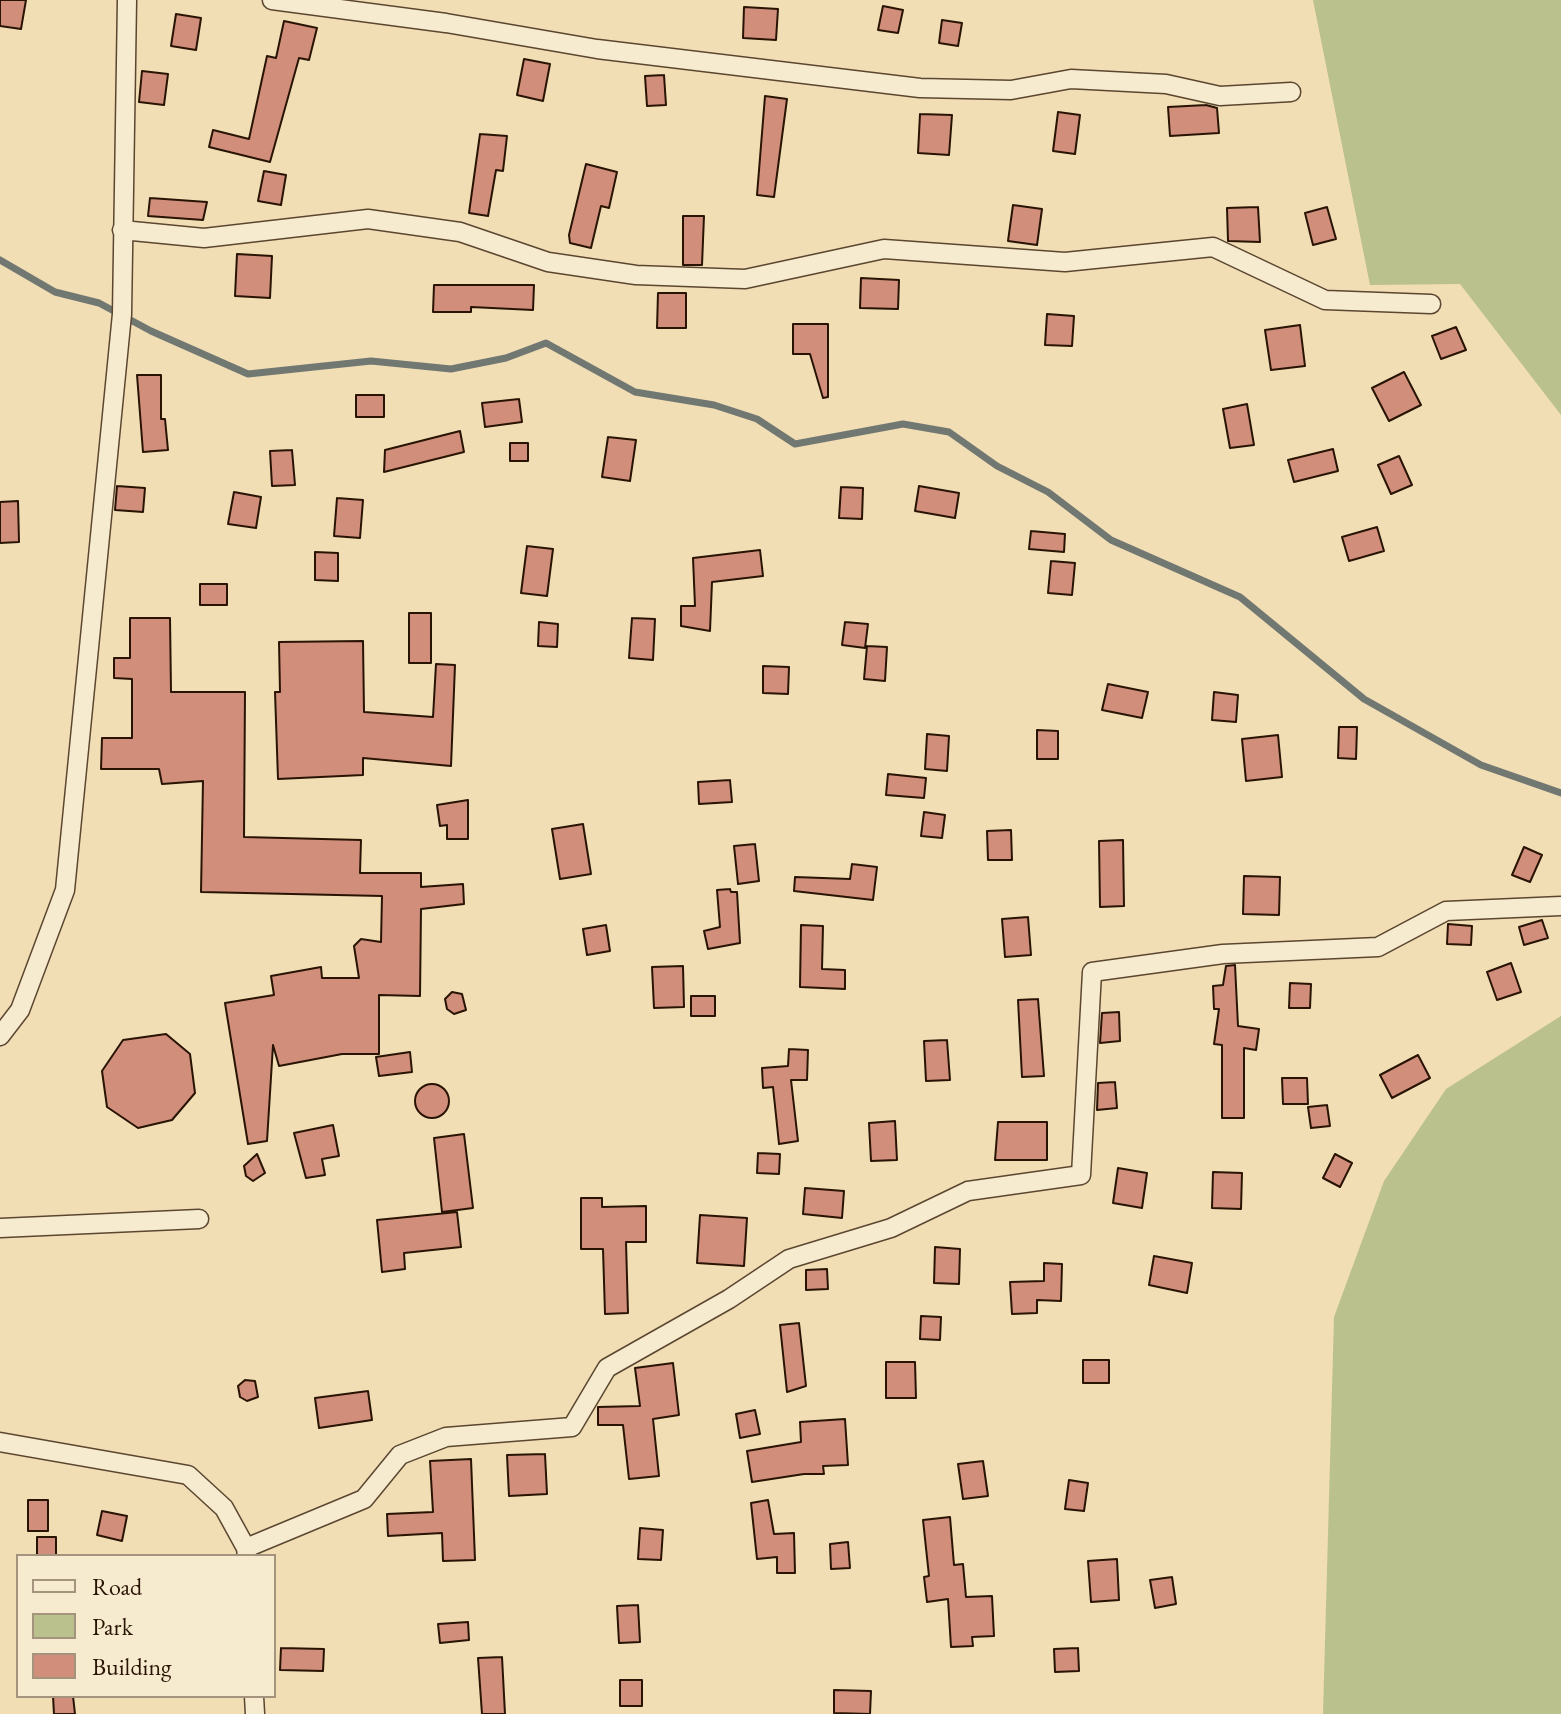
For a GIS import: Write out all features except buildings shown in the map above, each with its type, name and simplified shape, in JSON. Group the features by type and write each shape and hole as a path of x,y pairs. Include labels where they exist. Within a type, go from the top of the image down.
{"street":[{"path":"0,1036 20,1010 65,890 122,314 127,0"},
{"path":"272,0 446,23 613,51 920,88 1011,90 1071,79 1166,84 1220,96 1291,92"},
{"path":"122,230 204,238 368,219 460,232 548,262 636,275 745,279 884,249 1065,262 1213,247 1325,300 1431,304"},
{"path":"0,1442 188,1475 224,1508 246,1552 364,1499 400,1455 446,1437 572,1427 607,1368 729,1299 789,1259 891,1228 968,1191 1081,1175 1092,972 1223,954 1378,947 1446,911 1561,906"},
{"path":"0,1228 199,1219"}],"green space":[{"path":"1313,0 1561,0 1561,415 1460,284 1370,285"},
{"path":"1561,1016 1561,1714 1323,1714 1334,1317 1384,1181 1446,1089"}],"waterway":[{"path":"0,260 55,292 99,303 151,331 248,374 371,361 451,369 506,358 546,343 635,392 714,405 757,419 795,444 903,424 949,432 997,466 1048,492 1111,540 1240,597 1364,699 1481,765 1561,793"}]}
